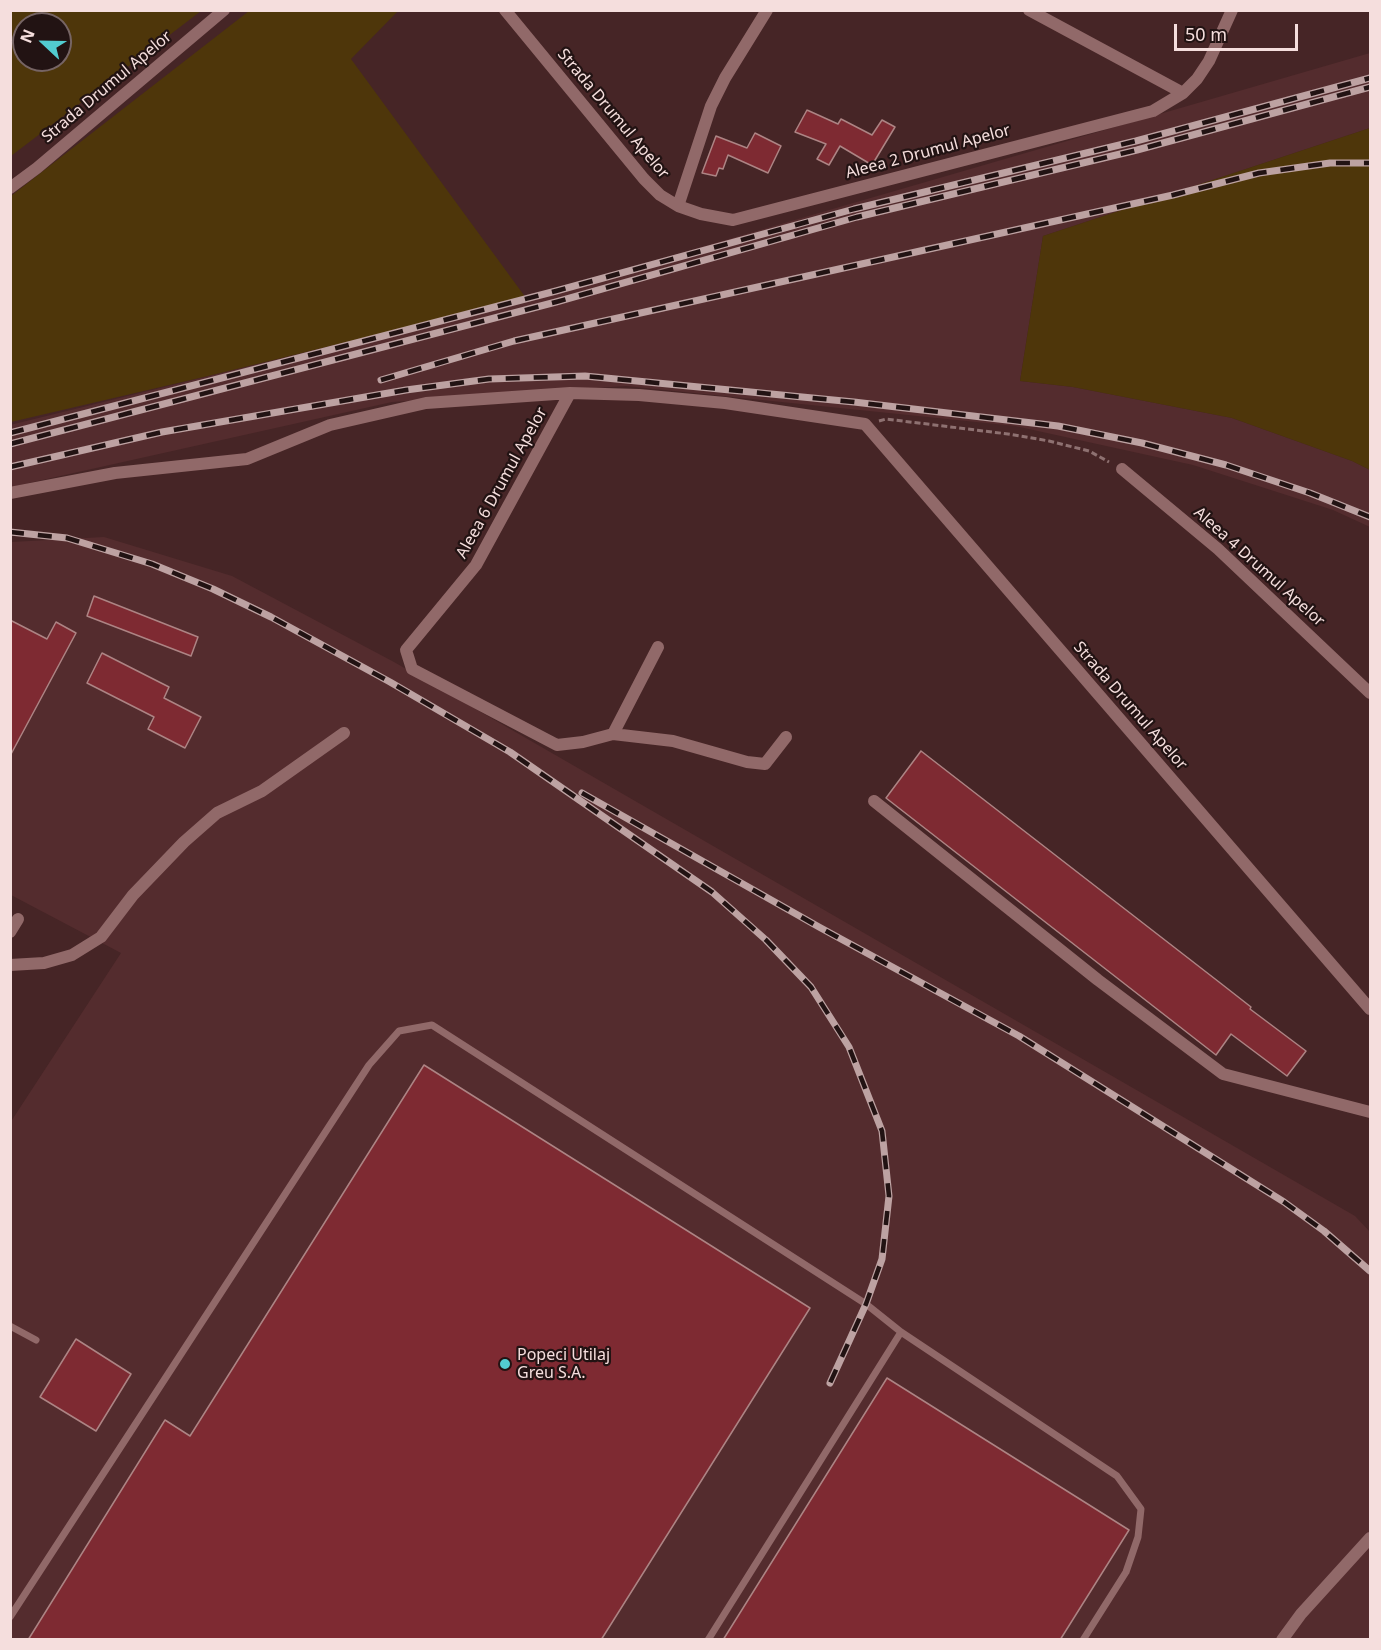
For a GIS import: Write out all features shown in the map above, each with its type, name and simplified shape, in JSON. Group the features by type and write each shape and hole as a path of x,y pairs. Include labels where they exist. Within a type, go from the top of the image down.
{"street":[{"name":"Strada Drumul Apelor","path":"10,188 37,168 224,10"},
{"name":"Strada Drumul Apelor","path":"506,10 644,179 660,195 678,206"},
{"path":"678,206 711,106 725,78 767,10"},
{"path":"1029,10 1183,93"},
{"name":"Aleea 2 Drumul Apelor","path":"678,206 701,214 733,220 1153,111 1183,93 1197,79 1209,61 1232,10"},
{"path":"10,493 115,473 247,459 330,425 426,403 570,393 639,395 725,403 865,424"},
{"name":"Aleea 6 Drumul Apelor","path":"570,393 476,565 406,650 412,669 557,745 583,742 613,734 673,741 747,762 765,764 786,737"},
{"name":"Strada Drumul Apelor","path":"865,424 1371,1009"},
{"name":"Aleea 4 Drumul Apelor","path":"1122,470 1218,549 1371,693"},
{"path":"613,734 658,647"},
{"path":"10,965 44,963 72,955 101,936 165,861 217,813 262,791 344,733"},
{"path":"874,801 1098,980 1223,1074 1371,1112"},
{"path":"10,932 18,919"},
{"path":"1282,1640 1301,1614 1371,1538"}],"lane":[{"path":"10,1617 369,1065 399,1031 432,1025 866,1304 901,1332 1117,1476 1141,1509 1138,1537 1126,1572 1083,1640"},
{"path":"10,1326 36,1340"},
{"path":"708,1640 901,1332"}],"path":[{"path":"865,424 886,419 1049,441 1089,451 1122,470"}],"shaded area":[{"path":"11,10 201,11 11,156"},
{"path":"249,11 398,11 351,59 526,298 11,422 11,196"},
{"path":"1370,53 1370,128 1043,236 1020,381 1073,387 1232,418 1352,461 1370,470 1370,527 1333,510 1193,465 1015,426 626,386 392,402 11,487 10,425 526,298"},
{"path":"1370,128 1370,470 1352,461 1232,418 1073,387 1020,381 1043,236"},
{"path":"104,537 232,576 394,662 1355,1216 1370,1232 1370,1639 11,1639 10,1123 121,953 11,895 11,542"}],"building":[{"path":"807,110 838,124 841,119 872,135 882,120 895,127 872,165 840,146 829,165 817,159 826,144 795,132"},
{"path":"755,133 781,146 768,173 728,155 723,169 719,168 716,176 702,173 716,136 747,148"},
{"path":"94,596 198,637 191,656 87,616"},
{"path":"10,620 47,639 56,622 76,633 10,756"},
{"path":"102,653 169,687 164,698 201,717 185,748 148,729 154,717 87,683"},
{"path":"921,751 1306,1051 1287,1076 1231,1034 1216,1055 886,798"},
{"name":"Popeci Utilaj Greu S.A.","path":"424,1065 810,1308 601,1640 28,1640 165,1420 190,1436"},
{"path":"76,1339 131,1374 96,1431 40,1397"},
{"path":"887,1378 1129,1530 1060,1640 723,1640"}],"railway":[{"path":"10,433 556,291 854,209 1136,141 1370,78"},
{"path":"10,444 556,302 857,217 1137,150 1370,87"},
{"path":"381,380 514,341 1173,195 1259,173 1330,163 1370,163"},
{"path":"10,467 162,432 406,390 489,379 585,376 854,402 1058,426 1142,443 1226,465 1310,493 1370,517"},
{"path":"10,532 67,538 152,564 213,589 271,617 390,682 510,752 712,892 766,940 811,987 849,1047 882,1131 889,1196 882,1259 866,1304 830,1383"},
{"path":"582,793 819,927 1019,1036 1284,1202 1324,1231 1370,1271"}],"place":[{"name":"Popeci Utilaj Greu S.A.","path":"505,1364"}]}
